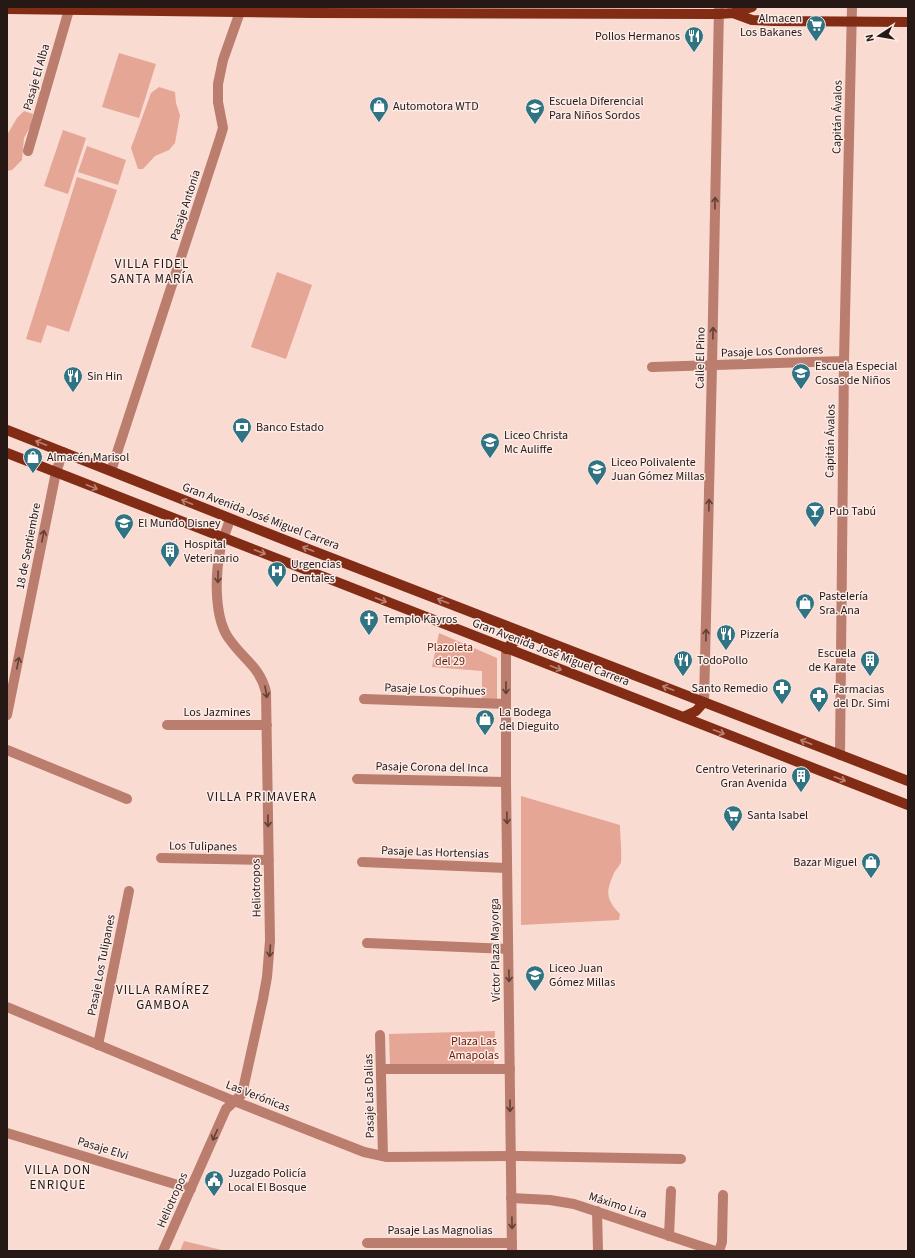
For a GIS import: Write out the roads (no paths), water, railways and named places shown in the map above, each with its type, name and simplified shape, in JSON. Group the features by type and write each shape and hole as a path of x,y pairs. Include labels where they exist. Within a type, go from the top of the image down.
{"main road":[{"path":"733,13 752,7"},
{"path":"7,9 240,12 312,10 719,11 733,13 752,20 908,22"},
{"name":"Gran Avenida José Miguel Carrera","path":"7,430 230,519 908,782"},
{"name":"Gran Avenida José Miguel Carrera","path":"7,453 908,805"},
{"path":"506,649 518,640 531,636"},
{"path":"683,717 696,712 704,702"}],"street":[{"name":"Capitán Ávalos","path":"840,755 844,361 852,7"},
{"name":"Pasaje El Alba","path":"28,150 69,10"},
{"name":"Calle El Pino","path":"704,702 719,11"},
{"name":"Pasaje Antonia","path":"110,471 223,128 218,102 218,84 223,60 240,12"},
{"name":"Pasaje Los Condores","path":"652,367 844,361"},
{"name":"18 de Septiembre","path":"7,715 56,472 63,452"},
{"name":"Heliotropos","path":"163,1251 226,1109 242,1094 267,977 270,941 266,692 264,684 253,665 224,632 219,617 218,572 220,549 230,519"},
{"name":"Víctor Plaza Mayorga","path":"506,649 506,782 512,1247"},
{"name":"Pasaje Los Copihues","path":"364,699 506,704"},
{"name":"Los Jazmines","path":"166,725 267,725"},
{"path":"7,750 127,799"},
{"name":"Pasaje Corona del Inca","path":"357,778 506,782"},
{"name":"Los Tulipanes","path":"161,858 269,860"},
{"name":"Pasaje Las Hortensias","path":"362,862 507,868"},
{"name":"Pasaje Los Tulipanes","path":"98,1045 129,891"},
{"path":"367,943 508,949"},
{"name":"Las Verónicas","path":"7,1007 234,1101 364,1152 383,1156 630,1157 645,1159 681,1159"},
{"name":"Pasaje Las Dalias","path":"380,1035 383,1156"},
{"path":"381,1069 510,1069"},
{"name":"Pasaje Elvi","path":"7,1133 191,1189"},
{"path":"669,1236 671,1191"},
{"path":"719,1251 722,1242 723,1196"},
{"name":"Máximo Lira","path":"511,1198 550,1200 574,1204 715,1251"},
{"path":"597,1212 598,1251"},
{"name":"Pasaje Las Magnolias","path":"367,1242 512,1247"}],"place":[{"name":"Almacen Los Bakanes","path":"816,42"},
{"name":"Pollos Hermanos","path":"694,53"},
{"name":"Automotora WTD","path":"379,123"},
{"name":"Escuela Diferencial Para Niños Sordos","path":"535,125"},
{"name":"Escuela Especial Cosas de Niños","path":"801,390"},
{"name":"Sin Hin","path":"73,393"},
{"name":"Banco Estado","path":"242,444"},
{"name":"Liceo Christa Mc Auliffe","path":"490,459"},
{"name":"Almacén Marisol","path":"33,474"},
{"name":"Liceo Polivalente Juan Gómez Millas","path":"597,486"},
{"name":"Pub Tabú","path":"815,528"},
{"name":"El Mundo Disney","path":"124,540"},
{"name":"Hospital Veterinario","path":"170,568"},
{"name":"Urgencias Dentales","path":"277,588"},
{"name":"Pastelería Sra. Ana","path":"805,620"},
{"name":"Templo Kayros","path":"369,636"},
{"name":"Pizzería","path":"726,651"},
{"name":"TodoPollo","path":"683,677"},
{"name":"Escuela de Karate","path":"870,677"},
{"name":"Santo Remedio","path":"782,705"},
{"name":"Farmacias del Dr. Simi","path":"819,713"},
{"name":"La Bodega del Dieguito","path":"485,736"},
{"name":"Centro Veterinario Gran Avenida","path":"801,793"},
{"name":"Santa Isabel","path":"733,832"},
{"name":"Bazar Miguel","path":"871,879"},
{"name":"Liceo Juan Gómez Millas","path":"535,992"},
{"name":"Juzgado Policía Local El Bosque","path":"214,1197"}],"district":[{"name":"VILLA FIDEL SANTA MARÍA","path":"152,270"},
{"name":"VILLA PRIMAVERA","path":"262,796"},
{"name":"VILLA RAMÍREZ GAMBOA","path":"163,996"},
{"name":"VILLA DON ENRIQUE","path":"58,1176"}],"park label":[{"name":"Plazoleta del 29","path":"450,654"},
{"name":"Plaza Las Amapolas","path":"474,1048"}]}
